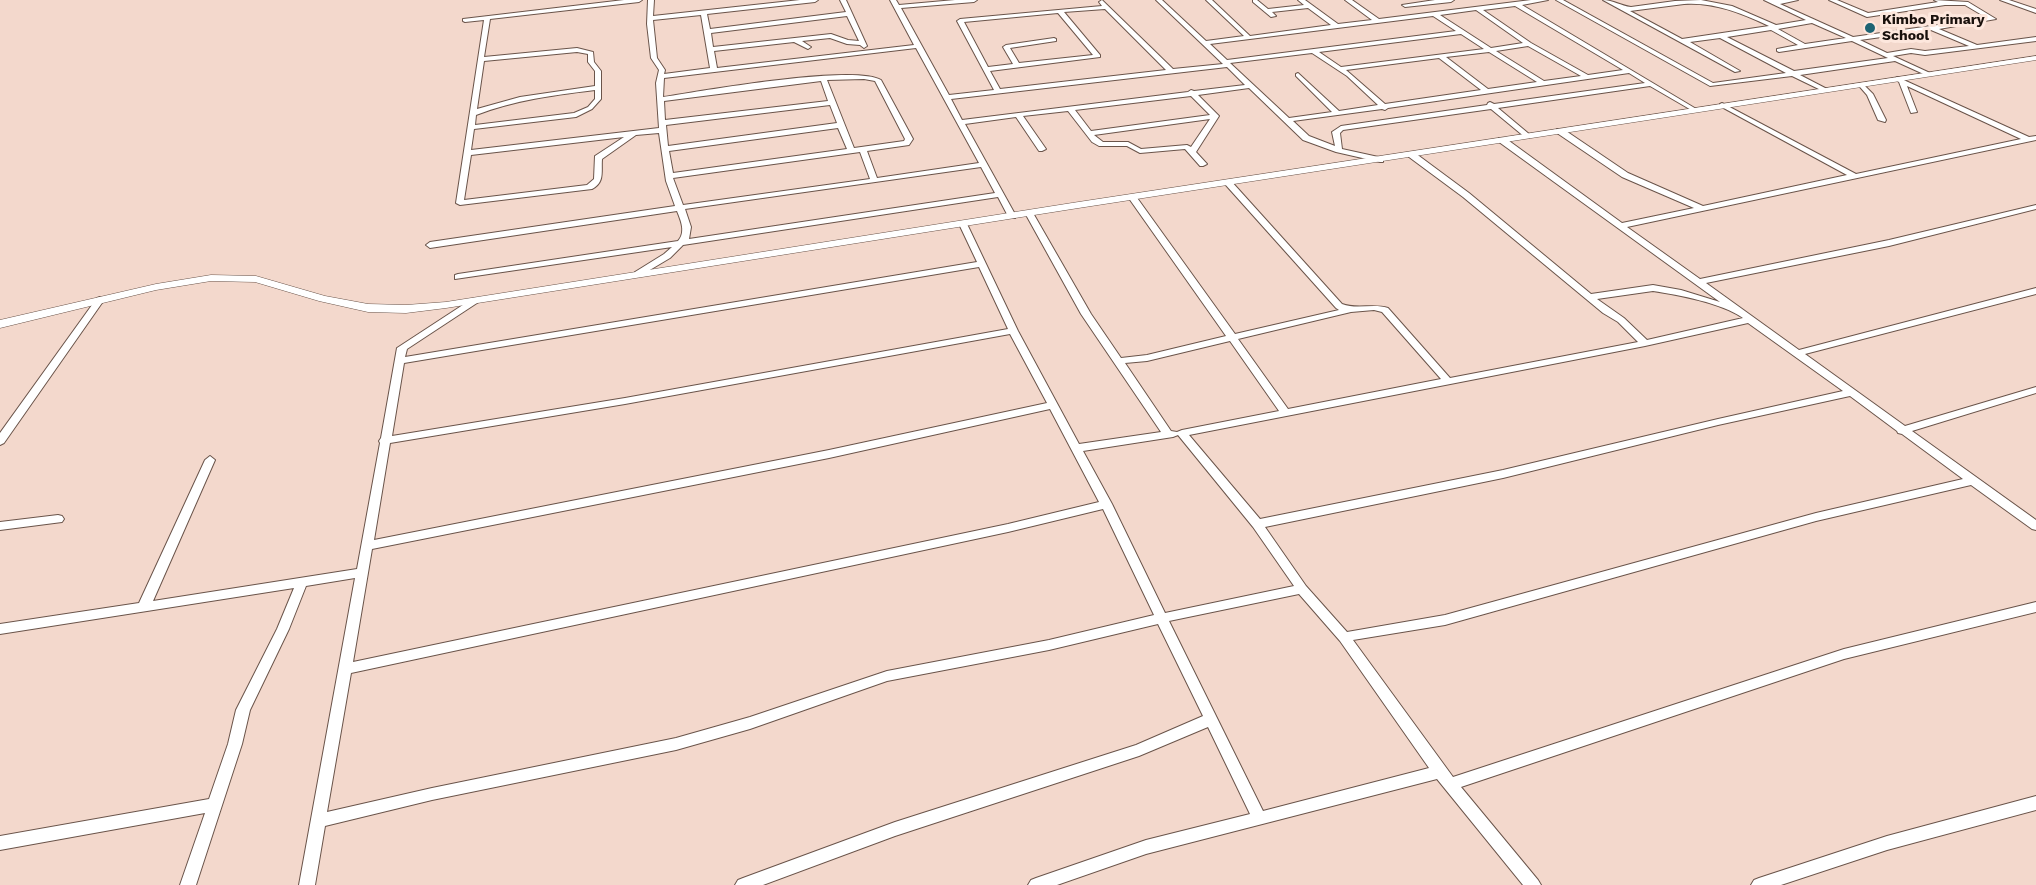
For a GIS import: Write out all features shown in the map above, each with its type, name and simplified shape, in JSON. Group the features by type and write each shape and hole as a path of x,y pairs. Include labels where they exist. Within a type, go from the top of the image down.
{"street":[{"path":"543,0 545,11"},
{"path":"465,20 639,0"},
{"path":"638,274 682,243 687,227 669,176 664,149 659,83 662,68 654,58 650,18 651,0"},
{"path":"650,18 815,0"},
{"path":"843,0 867,52"},
{"path":"974,0 895,3 961,122 998,195 1012,216"},
{"path":"1100,0 1172,71"},
{"path":"1159,0 1306,138 1339,150 1380,159"},
{"path":"1209,0 1248,37"},
{"path":"1301,0 1336,26"},
{"path":"1348,0 1377,21"},
{"path":"1397,0 1420,16"},
{"path":"1405,6 1451,0"},
{"path":"1469,0 1529,44 1587,77"},
{"path":"1206,43 1545,0"},
{"path":"1559,0 1710,84 1896,59"},
{"path":"1606,0 1737,70"},
{"path":"1771,2 1795,0"},
{"path":"1779,50 1993,19 1966,3 1945,3 1867,15 1832,0"},
{"path":"1937,0 1945,3"},
{"path":"2003,0 2036,12"},
{"path":"1255,1 1275,18"},
{"path":"1621,8 1702,2 1737,10 1774,28 1805,47"},
{"path":"1771,2 1928,74"},
{"path":"1517,4 1695,110"},
{"path":"1268,11 1310,6"},
{"path":"998,91 960,21 1106,7"},
{"path":"987,69 1098,56 1060,11"},
{"path":"704,13 714,70"},
{"path":"708,31 848,14"},
{"path":"1434,14 1542,83"},
{"path":"487,17 460,203 589,187 596,184 599,179 598,158 633,134"},
{"path":"1684,41 1815,21"},
{"path":"1934,29 1975,46"},
{"path":"947,97 1172,71 1461,32"},
{"path":"711,49 826,36 847,42 862,43"},
{"path":"1721,36 1825,90"},
{"path":"1886,55 1911,51 1925,53 2036,39"},
{"path":"795,40 808,47"},
{"path":"1017,66 1006,47 1008,45 1054,40"},
{"path":"1340,69 1529,44"},
{"path":"661,76 918,46"},
{"path":"472,127 576,115 595,104 598,88 597,68 591,62 591,53 587,51 480,59"},
{"path":"1313,51 1340,69 1385,108"},
{"path":"1440,56 1487,92"},
{"path":"0,324 172,284 211,278 235,278 273,283 323,299 368,308 406,309 475,301 1722,105 1899,81 1928,74 2036,58"},
{"path":"761,65 765,86"},
{"path":"1288,120 1631,72"},
{"path":"1298,75 1339,114"},
{"path":"661,99 823,78 870,76 878,80 883,88 909,141 669,176"},
{"path":"823,78 851,151"},
{"path":"1899,81 1913,112"},
{"path":"1899,81 2033,140"},
{"path":"1337,129 1651,84"},
{"path":"961,122 1252,86"},
{"path":"1862,86 1870,94 1882,120"},
{"path":"474,113 519,98 598,88"},
{"path":"1191,92 1215,116"},
{"path":"1479,93 1527,136"},
{"path":"468,153 633,134 663,127 832,103"},
{"path":"1722,105 1856,177"},
{"path":"1070,109 1102,144 1128,144 1140,152 1184,147 1203,164"},
{"path":"1018,115 1042,149"},
{"path":"1090,133 1215,116"},
{"path":"1192,152 1215,116"},
{"path":"1323,116 1337,129"},
{"path":"664,149 841,125"},
{"path":"1337,129 1339,150"},
{"path":"1560,131 1625,175 1703,209"},
{"path":"1502,140 1799,353 1971,481 2035,525"},
{"path":"1619,226 2033,140"},
{"path":"863,149 874,180"},
{"path":"1412,155 1592,297 1606,311 1622,320 1645,343"},
{"path":"430,245 983,165"},
{"path":"1228,183 1339,306 1349,310"},
{"path":"458,277 998,195"},
{"path":"1132,197 1286,412"},
{"path":"1697,282 1888,243 2036,207"},
{"path":"1029,213 1086,314 1168,434"},
{"path":"963,224 1013,331 1106,504 1259,818"},
{"path":"399,361 982,264"},
{"path":"1592,297 1653,288 1678,292 1741,312"},
{"path":"1799,353 2036,291"},
{"path":"0,441 100,300"},
{"path":"307,885 402,348 475,301"},
{"path":"1119,361 1147,358 1349,310 1377,307 1385,310 1448,381"},
{"path":"1076,448 1182,433 1645,343 1752,319"},
{"path":"384,441 636,399 1013,331"},
{"path":"1902,431 2036,390"},
{"path":"1257,524 1503,474 1850,393"},
{"path":"366,546 829,454 1053,405"},
{"path":"1182,433 1257,524 1302,589 1344,637 1440,772 1533,885"},
{"path":"144,606 210,460"},
{"path":"1344,637 1445,620 1816,517 1971,481"},
{"path":"345,669 1008,528 1106,504"},
{"path":"0,526 58,519"},
{"path":"0,629 361,573"},
{"path":"188,885 235,744 243,710 283,629 302,582"},
{"path":"318,821 432,794 676,744 750,723 886,676 1049,645 1302,589"},
{"path":"1452,784 1873,646 2036,607"},
{"path":"743,885 895,829 1139,750 1211,719"},
{"path":"1036,885 1146,847 1440,772"},
{"path":"1759,885 1887,843 2036,803"},
{"path":"0,843 214,805"}],"place":[{"name":"Kimbo Primary School","path":"1870,28"}]}
